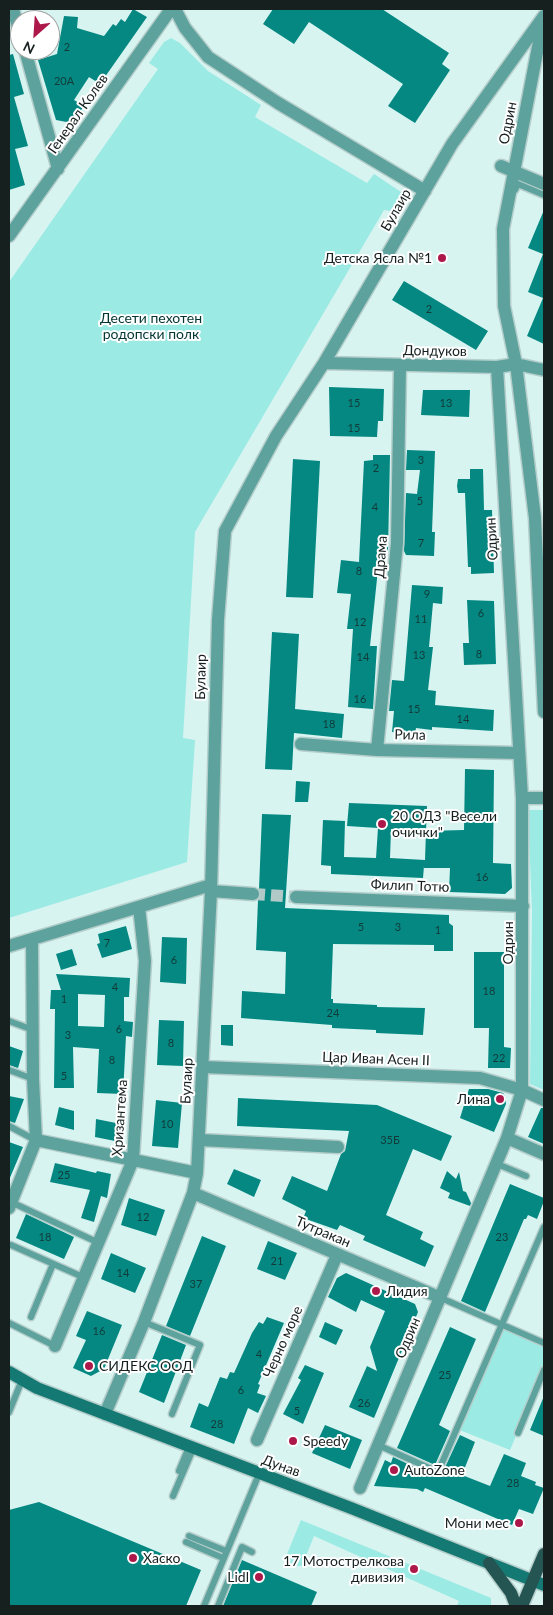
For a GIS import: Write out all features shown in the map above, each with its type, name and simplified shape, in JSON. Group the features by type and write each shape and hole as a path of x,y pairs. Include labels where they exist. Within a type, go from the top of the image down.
{"main road":[{"name":"Дунав","path":"9,1372 37,1388 351,1508 539,1583"},
{"path":"522,1606 539,1583 544,1554"},
{"path":"489,1563 511,1593 516,1606"}],"street":[{"name":"Генерал Колев","path":"9,236 171,9"},
{"path":"175,9 184,28 208,57 278,103 425,191"},
{"name":"Булаир","path":"105,1414 144,1322 193,1193 197,1173 211,888 218,620 225,531 276,436 324,363 452,144 544,16"},
{"name":"Одрин","path":"544,16 503,229 504,306 516,364 540,520 544,712"},
{"path":"27,60 58,168"},
{"path":"501,166 544,184"},
{"name":"Дондуков","path":"324,363 497,367 516,364 544,370"},
{"name":"Драма","path":"377,750 398,543 400,366"},
{"name":"Одрин","path":"360,1488 441,1298 506,1138 522,1090 522,798 497,367"},
{"name":"Рила","path":"301,744 377,750 519,753"},
{"path":"522,798 544,798"},
{"path":"9,946 139,907 211,888 253,894"},
{"name":"Филип Тотю","path":"296,897 523,906"},
{"name":"Хризантема","path":"55,1346 134,1160 145,961 139,907"},
{"path":"10,1205 36,1140 33,1079 32,940"},
{"name":"Цар Иван Асен II","path":"203,1067 480,1078 522,1090 544,1100"},
{"path":"506,1138 544,1154"},
{"path":"36,1140 197,1173"},
{"path":"200,1140 338,1146"},
{"name":"Тутракан","path":"193,1193 441,1298"},
{"name":"Черно море","path":"257,1440 337,1255"}],"lane":[{"path":"503,229 518,184 544,195"},
{"path":"9,1021 33,1030"},
{"path":"9,1070 33,1079"},
{"path":"9,1126 36,1140"},
{"path":"495,1164 526,1176"},
{"path":"10,1205 100,1243"},
{"path":"378,1445 438,1472 544,1227"},
{"path":"11,1244 85,1279"},
{"path":"31,1317 54,1264"},
{"path":"441,1298 544,1343"},
{"path":"144,1322 200,1345 172,1414"},
{"path":"9,1323 55,1346"},
{"path":"518,1433 544,1370"},
{"path":"9,1412 22,1380"},
{"path":"171,1496 191,1448"},
{"path":"204,1606 259,1474"},
{"path":"187,1539 225,1554"},
{"path":"218,1606 242,1548 252,1552"}],"green space":[{"name":"Десети пехотен родопски полк","path":"171,38 180,43 208,71 261,105 255,117 367,183 374,174 401,192 404,201 397,212 384,210 195,532 183,738 195,740 187,862 9,918 9,282 158,69 149,63 164,42"},
{"path":"528,810 544,810 544,1090 530,1084 532,911"},
{"path":"502,1324 544,1343 544,1370 510,1450 457,1429"},
{"path":"301,1520 491,1598 491,1606 457,1606 459,1601 314,1536 302,1566 291,1566 285,1559"}],"building":[{"path":"133,9 147,17 100,84 89,77 74,100 84,106 72,123 56,120 38,60 60,60 60,38 64,16 78,17 77,28 104,36 113,24 116,26 121,19 125,22"},
{"path":"273,9 382,9 449,53 442,64 450,70 415,123 388,106 403,84 309,22 294,44 263,24"},
{"path":"9,55 10,60 15,60 24,94 14,97 28,146 15,149 25,185 9,190"},
{"path":"544,210 544,344 527,336 543,298 528,292 543,254 528,248"},
{"path":"404,281 488,331 476,350 392,300"},
{"path":"329,387 384,389 383,421 378,421 377,437 330,436"},
{"path":"423,390 470,390 469,417 421,415"},
{"path":"407,450 435,451 432,532 435,532 434,556 406,555 404,551 406,493 417,494 420,470 406,470"},
{"path":"373,455 390,455 388,551 380,550 370,646 377,646 373,709 348,707 353,629 347,629 351,594 337,593 341,560 359,562 364,461 373,460"},
{"path":"293,459 320,461 313,598 286,597"},
{"path":"470,469 483,469 484,510 492,510 494,573 471,574 471,567 468,567 465,493 458,493 457,486 458,479 470,479"},
{"path":"412,585 443,587 442,604 433,603 429,647 433,647 428,690 436,691 435,705 494,710 493,731 432,727 432,730 416,728 415,734 392,732 394,711 389,711 392,680 404,681"},
{"path":"467,600 494,601 496,664 464,665 463,643 469,643"},
{"path":"272,632 299,634 295,709 344,714 342,738 294,733 292,770 265,769"},
{"path":"465,769 494,770 493,863 511,864 512,888 505,894 449,892 450,868 424,868 424,866 423,878 331,874 331,866 321,865 323,820 345,821 344,857 376,858 378,828 347,826 349,803 427,806 426,831 464,830","holes":["391,829 426,831 425,860 390,858"]},
{"path":"296,781 310,782 308,802 295,802"},
{"path":"262,814 291,815 285,908 449,915 449,923 453,926 453,951 434,951 434,945 333,944 331,999 333,999 333,1003 377,1005 377,1007 425,1008 423,1035 376,1033 376,1030 332,1028 332,1025 241,1018 242,991 285,994 286,952 256,950 258,900 261,894 259,889"},
{"path":"126,926 132,949 102,958 97,944 100,943 98,934"},
{"path":"162,937 187,938 186,984 160,982"},
{"path":"72,949 77,965 61,970 56,954"},
{"path":"474,952 504,952 504,1047 511,1048 510,1068 488,1068 489,1028 474,1028"},
{"path":"56,974 130,978 129,997 124,997 124,1021 133,1022 132,1037 126,1036 123,1094 97,1093 99,1049 73,1047 74,1088 54,1088 55,1009 50,1009 51,990 61,990","holes":["78,994 105,995 104,1027 78,1026"]},
{"path":"159,1020 184,1021 183,1066 157,1065"},
{"path":"221,1025 233,1025 233,1046 221,1045"},
{"path":"9,1046 23,1051 18,1068 9,1065"},
{"path":"469,1089 488,1089 503,1093 505,1096 506,1104 494,1132 460,1118"},
{"path":"9,1096 24,1099 15,1123 9,1121"},
{"path":"238,1098 377,1105 452,1136 441,1161 413,1149 386,1215 423,1232 420,1239 434,1246 425,1267 363,1240 365,1236 340,1225 337,1230 306,1219 304,1216 306,1211 282,1199 292,1176 327,1191 341,1154 345,1151 349,1131 237,1126"},
{"path":"156,1100 182,1103 178,1148 152,1146"},
{"path":"59,1107 74,1111 74,1130 55,1125"},
{"path":"541,1108 544,1108 544,1144 528,1137"},
{"path":"96,1119 121,1124 120,1142 95,1137"},
{"path":"9,1142 23,1147 9,1180"},
{"path":"55,1163 96,1173 97,1171 111,1174 107,1198 101,1196 94,1222 81,1218 90,1190 50,1182"},
{"path":"234,1169 261,1180 254,1197 227,1184"},
{"path":"447,1171 456,1179 459,1172 463,1191 466,1192 471,1203 470,1206 448,1198 450,1193 440,1188"},
{"path":"510,1184 544,1198 544,1201 537,1219 528,1215 524,1219 485,1312 461,1301"},
{"path":"129,1198 165,1210 156,1236 121,1225"},
{"path":"26,1214 74,1237 64,1259 16,1238"},
{"path":"202,1236 226,1246 190,1336 166,1326"},
{"path":"268,1241 297,1253 285,1280 257,1269"},
{"path":"111,1253 146,1268 135,1293 101,1279"},
{"path":"346,1273 415,1304 418,1312 374,1418 349,1407 367,1366 377,1371 370,1347 385,1311 361,1300 356,1312 328,1297 337,1278"},
{"path":"87,1311 122,1325 104,1369 91,1376 73,1368 86,1340 76,1336"},
{"path":"267,1317 284,1323 258,1384 260,1385 257,1393 266,1396 258,1413 248,1408 234,1444 190,1427 199,1403 208,1407 220,1377 227,1379 230,1372 234,1373 252,1333 259,1322 263,1324"},
{"path":"325,1322 343,1330 336,1345 319,1337"},
{"path":"450,1327 476,1339 439,1425 450,1431 435,1465 397,1448"},
{"path":"162,1335 186,1345 164,1403 139,1392"},
{"path":"305,1365 324,1373 303,1424 283,1414 301,1380 298,1378"},
{"path":"544,1396 544,1436 530,1430"},
{"path":"325,1425 362,1440 350,1469 312,1453"},
{"path":"460,1435 475,1442 462,1475 490,1486 504,1454 526,1463 521,1476 536,1482 535,1485 544,1488 533,1514 519,1509 512,1525 425,1488 423,1492 417,1489 374,1486 385,1460 391,1463 393,1457 436,1477 441,1476"},
{"path":"39,1502 201,1570 186,1606 9,1606 9,1510"},
{"name":"Lidl","path":"242,1560 317,1592 311,1606 223,1606"}],"tunnel":[{"path":"253,894 296,897"}],"place":[{"name":"Детска Ясла №1","path":"442,258"},
{"name":"20 ОДЗ \"Весели очички\"","path":"382,824"},
{"name":"Лина","path":"500,1099"},
{"name":"Лидия","path":"376,1291"},
{"name":"СИДЕКС ООД","path":"89,1366"},
{"name":"Speedy","path":"293,1441"},
{"name":"AutoZone","path":"394,1470"},
{"name":"Мони мес","path":"519,1523"},
{"name":"Хаско","path":"133,1558"},
{"name":"17 Мотострелкова дивизия","path":"414,1569"},
{"name":"Lidl","path":"259,1577"}]}
